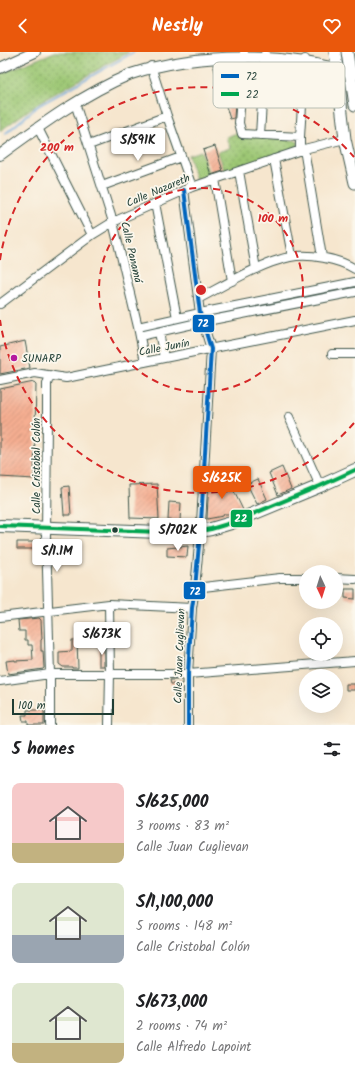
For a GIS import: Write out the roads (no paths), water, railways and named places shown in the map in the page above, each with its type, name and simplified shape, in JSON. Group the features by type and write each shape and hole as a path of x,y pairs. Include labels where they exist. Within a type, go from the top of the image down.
{"main road":[{"path":"335,52 336,62"},
{"path":"347,52 352,73 355,106"},
{"path":"342,108 345,139 355,183"},
{"path":"200,534 231,523 355,470"},
{"path":"0,526 47,532 158,539 200,534 216,534 234,530 355,477"},
{"path":"0,534 47,532"}],"street":[{"path":"0,68 35,52"},
{"path":"0,155 74,103 130,74 151,66 183,59 244,53 305,59 316,62"},
{"path":"265,54 265,62"},
{"path":"151,66 182,157 188,189 200,313 211,349"},
{"name":"Calle Panamá","path":"74,103 113,222 145,362"},
{"path":"240,108 239,123 242,134 300,137"},
{"path":"260,135 262,108"},
{"path":"302,108 300,137 322,257"},
{"path":"89,145 167,116"},
{"path":"38,128 92,235"},
{"name":"Calle Nazareth","path":"0,304 92,235 113,222 188,189 239,170 302,150 345,139"},
{"path":"102,186 182,157"},
{"path":"274,159 292,256"},
{"path":"239,170 256,270"},
{"path":"215,179 232,281"},
{"path":"155,203 177,318"},
{"path":"198,299 256,270 292,256 322,257 340,262 355,269"},
{"path":"138,327 355,282"},
{"path":"140,336 202,322 355,292"},
{"name":"Calle Junín","path":"0,380 35,373 66,378 355,320"},
{"path":"159,332 164,358"},
{"name":"Calle Juan Cuglievan","path":"188,725 188,674 192,608 200,534 211,349"},
{"path":"332,354 355,354"},
{"name":"Calle Cristobal Colón","path":"50,375 47,384 47,532 50,725"},
{"path":"289,417 320,486"},
{"path":"195,588 280,578 299,578"},
{"path":"343,578 355,579"},
{"path":"108,604 110,674 109,725"},
{"path":"0,617 108,604 192,608"},
{"path":"0,681 50,674 188,674 355,661"}],"waterway":[{"path":"5,134 38,106 134,52"}],"place":[{"name":"SUNARP","path":"14,358"}]}
